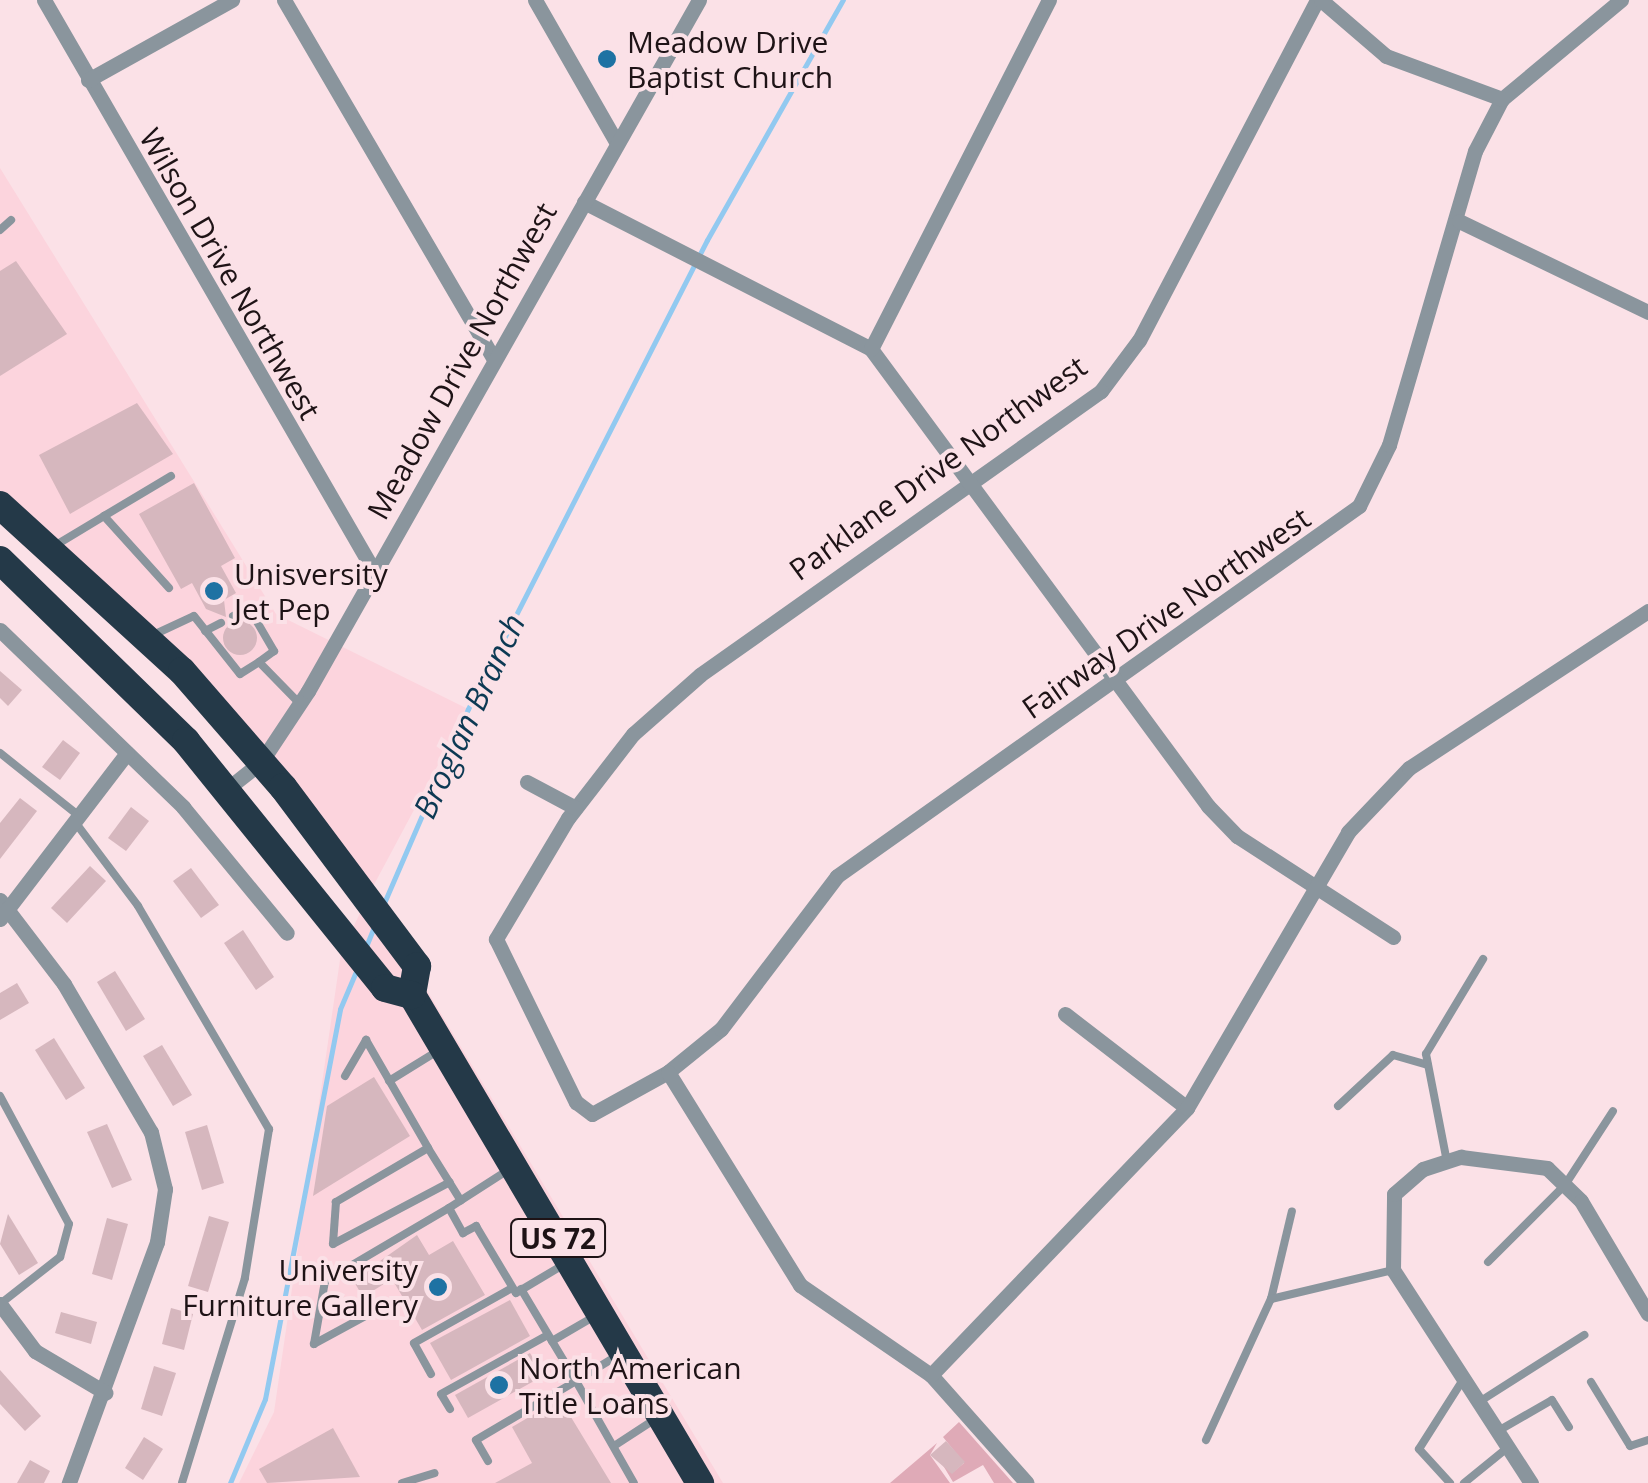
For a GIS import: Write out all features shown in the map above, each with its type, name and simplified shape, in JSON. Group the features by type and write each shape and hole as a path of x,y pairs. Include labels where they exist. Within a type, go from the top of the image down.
{"highway":[{"name":"US 72","path":"0,505 52,548 147,638 260,762 417,966 412,995 516,1165 700,1483"},
{"name":"US 72","path":"0,560 113,663 227,788 330,909 385,988 412,995"}],"street":[{"name":"Wilson Drive Northwest","path":"44,0 375,573"},
{"path":"88,80 232,0"},
{"path":"284,0 494,360"},
{"path":"534,0 617,143"},
{"name":"Meadow Drive Northwest","path":"227,788 260,762 299,703 699,0"},
{"path":"870,350 1049,0"},
{"path":"1319,0 1386,56 1502,99"},
{"name":"Parklane Drive Northwest","path":"566,1085 496,939 576,808 632,734 700,675 1101,391 1139,340 1319,0"},
{"name":"Fairway Drive Northwest","path":"566,1085 592,1114 668,1072 721,1029 836,876 1120,682 1358,506 1389,444 1459,221 1474,151 1502,99 1621,0"},
{"path":"584,202 870,350 974,482 1237,836 1393,937"},
{"path":"1459,221 1648,312"},
{"path":"931,1375 1187,1108 1348,832 1409,768 1648,611"},
{"path":"0,630 126,754 287,933"},
{"path":"69,1483 106,1393 166,1189 151,1132 3,908 126,754"},
{"path":"527,782 576,808"},
{"path":"1066,1014 1187,1108"},
{"path":"668,1072 800,1285 931,1375 1027,1483"},
{"path":"1531,1483 1392,1270 1394,1194 1447,1162 1508,1157 1547,1168 1564,1185 1648,1314"},
{"path":"0,1304 35,1350 106,1393"}],"lane":[{"path":"0,230 10,220"},
{"path":"52,548 171,476"},
{"path":"104,516 169,588"},
{"path":"147,638 194,616 240,674 274,651 249,608 233,616"},
{"path":"205,631 221,622"},
{"path":"259,662 299,703"},
{"path":"0,754 76,818 138,906 269,1129 244,1278 182,1483"},
{"path":"1447,1162 1428,1065 1484,959"},
{"path":"345,1076 366,1040 461,1201"},
{"path":"389,1081 444,1047"},
{"path":"1338,1106 1393,1054 1428,1065"},
{"path":"0,1096 70,1224 60,1258 0,1304"},
{"path":"1488,1262 1564,1185 1613,1111"},
{"path":"428,1148 336,1202 333,1244 450,1182"},
{"path":"371,1313 314,1344 325,1281 516,1165"},
{"path":"450,1208 463,1233 476,1226 576,1380 634,1483"},
{"path":"1206,1440 1271,1299 1292,1211"},
{"path":"432,1374 414,1343 571,1260"},
{"path":"1271,1299 1392,1270"},
{"path":"450,1410 441,1394 602,1313"},
{"path":"1479,1402 1584,1335"},
{"path":"488,1461 476,1440 624,1351"},
{"path":"1450,1483 1419,1450 1464,1378"},
{"path":"1591,1382 1630,1446 1648,1440"},
{"path":"1498,1430 1552,1400 1569,1428"},
{"path":"614,1446 661,1416"},
{"path":"1464,1483 1508,1447"},
{"path":"402,1483 435,1473"}],"shaded area":[{"path":"0,168 276,614 468,709 369,894 242,732 0,501"},
{"path":"369,894 723,1483 239,1483 274,1412 341,953"},
{"path":"959,1422 1013,1483 994,1483 983,1465 953,1482 941,1462 952,1473 964,1463 943,1437"},
{"path":"937,1443 930,1455 950,1483 890,1483"}],"building":[{"path":"16,261 67,334 0,376 0,271"},
{"path":"137,403 173,454 70,514 39,455"},
{"path":"194,483 235,558 221,566 236,593 224,600 226,617 206,609 192,583 181,589 139,514"},
{"path":"240,621 252,626 257,638 252,650 240,655 228,650 223,638 228,626"},
{"path":"0,671 22,690 8,706 0,698"},
{"path":"63,740 80,753 60,780 42,767"},
{"path":"20,798 37,811 0,859 0,823"},
{"path":"131,807 149,821 126,851 108,838"},
{"path":"90,866 106,881 67,923 51,908"},
{"path":"191,868 219,905 201,918 173,881"},
{"path":"243,930 274,977 256,990 224,943"},
{"path":"115,971 145,1019 126,1031 97,982"},
{"path":"17,983 29,1003 0,1020 0,993"},
{"path":"54,1038 85,1088 66,1100 35,1050"},
{"path":"162,1045 192,1095 173,1106 143,1056"},
{"path":"374,1077 410,1136 313,1196 327,1106"},
{"path":"107,1124 132,1180 112,1188 87,1132"},
{"path":"207,1125 224,1183 202,1190 185,1132"},
{"path":"8,1214 38,1263 19,1275 0,1244"},
{"path":"209,1216 229,1222 208,1292 188,1286"},
{"path":"107,1218 128,1224 112,1280 92,1274"},
{"name":"University Furniture Gallery","path":"417,1235 429,1255 453,1241 485,1295 422,1330 392,1279 363,1297 353,1280"},
{"path":"510,1300 530,1336 451,1380 430,1343"},
{"path":"171,1308 193,1314 184,1350 162,1344"},
{"path":"61,1312 97,1322 91,1344 55,1333"},
{"name":"North American Title Loans","path":"530,1353 543,1376 468,1418 455,1395"},
{"path":"154,1366 176,1373 162,1416 141,1409"},
{"path":"0,1370 41,1416 25,1431 0,1404"},
{"path":"560,1399 611,1483 495,1483 532,1463 512,1427"},
{"path":"333,1428 360,1477 267,1483 259,1469"},
{"path":"144,1437 163,1449 143,1480 125,1468"},
{"path":"946,1441 965,1462 952,1474 930,1455"},
{"path":"30,1460 50,1471 44,1483 17,1483"}],"waterway":[{"name":"Broglan Branch","path":"384,903 468,709 707,240 843,0"},
{"name":"Broglan Branch","path":"365,949 374,927"},
{"name":"Broglan Branch","path":"230,1483 265,1399 340,1009 357,969"}],"place":[{"name":"Meadow Drive Baptist Church","path":"607,59"},
{"name":"Unisversity Jet Pep","path":"214,591"},
{"name":"University Furniture Gallery","path":"438,1287"},
{"name":"North American Title Loans","path":"499,1385"}]}
